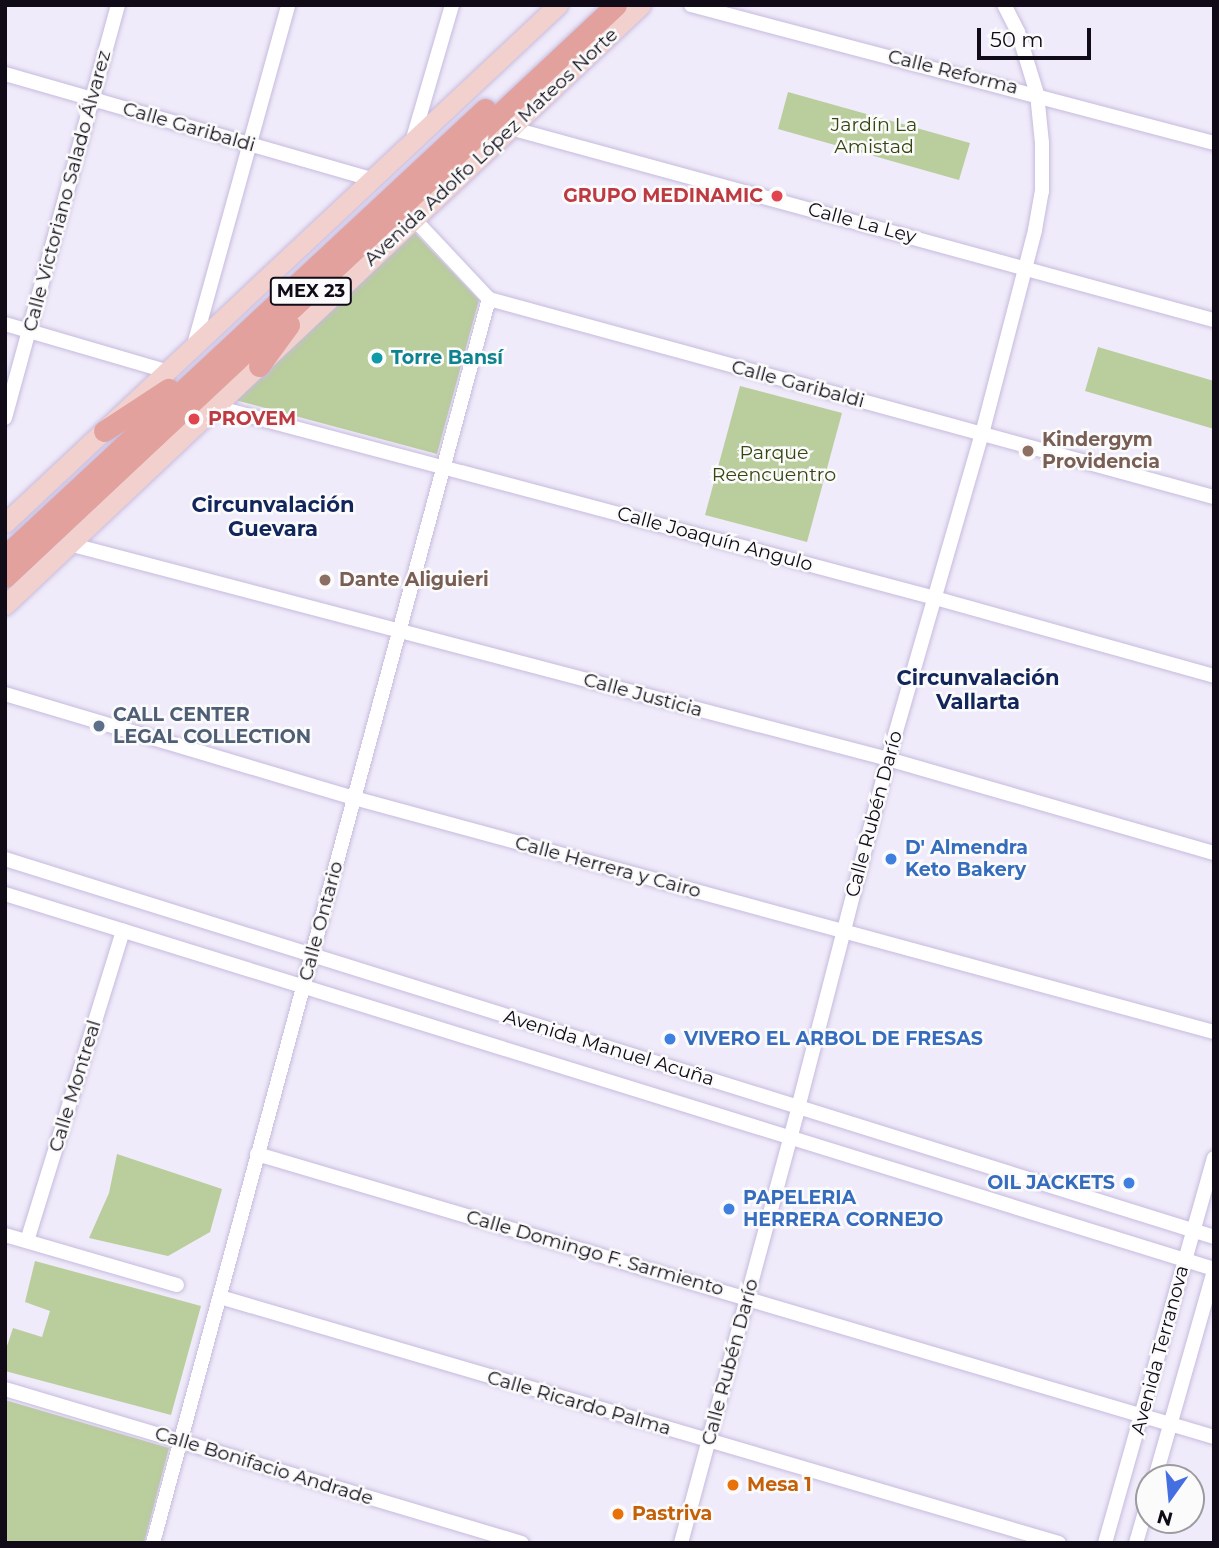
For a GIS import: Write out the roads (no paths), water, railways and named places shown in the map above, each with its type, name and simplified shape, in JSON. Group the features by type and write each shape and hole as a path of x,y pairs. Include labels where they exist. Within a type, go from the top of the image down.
{"main road":[{"path":"5,523 558,5"},
{"name":"Avenida Adolfo López Mateos Norte","path":"5,556 597,5"},
{"name":"Avenida Adolfo López Mateos Norte","path":"5,578 617,5"},
{"name":"Avenida Adolfo López Mateos Norte","path":"5,605 641,5"},
{"path":"259,366 326,278"},
{"path":"104,431 216,357"}],"street":[{"name":"Calle Victoriano Salado Álvarez","path":"5,418 118,5"},
{"path":"194,347 288,5"},
{"path":"412,142 452,5"},
{"name":"Calle Reforma","path":"691,5 1037,94 1214,143"},
{"name":"Calle Rubén Darío","path":"681,1543 888,759 982,434 1026,268 1042,191 1042,143 1037,94 1025,52 1004,5"},
{"name":"Calle Garibaldi","path":"5,74 372,179"},
{"name":"Calle La Ley","path":"510,128 1214,320"},
{"path":"414,219 489,299"},
{"name":"Calle Garibaldi","path":"489,299 1214,497"},
{"name":"Calle Ontario","path":"153,1543 489,299"},
{"path":"5,324 166,371"},
{"name":"Calle Joaquín Angulo","path":"215,407 935,598 1214,676"},
{"name":"Calle Justicia","path":"69,544 888,759 1214,853"},
{"name":"Calle Herrera y Cairo","path":"5,694 354,798 1214,1032"},
{"name":"Avenida Manuel Acuña","path":"5,859 1214,1237"},
{"name":"Avenida Manuel Acuña","path":"5,894 1214,1270"},
{"name":"Calle Montreal","path":"27,1241 123,931"},
{"name":"Calle Domingo F. Sarmiento","path":"257,1154 1214,1437"},
{"name":"Avenida Terranova","path":"1105,1543 1214,1158"},
{"path":"5,1235 177,1285"},
{"name":"Avenida Terranova","path":"1159,1464 1214,1270"},
{"name":"Calle Ricardo Palma","path":"219,1297 1059,1543"},
{"name":"Calle Bonifacio Andrade","path":"5,1390 522,1543"}],"place":[{"name":"GRUPO MEDINAMIC","path":"777,196"},
{"name":"Torre Bansí","path":"377,358"},
{"name":"PROVEM","path":"194,419"},
{"name":"Kindergym Providencia","path":"1028,451"},
{"name":"Dante Aliguieri","path":"325,580"},
{"name":"CALL CENTER LEGAL COLLECTION","path":"99,726"},
{"name":"D' Almendra Keto Bakery","path":"891,859"},
{"name":"VIVERO EL ARBOL DE FRESAS","path":"670,1039"},
{"name":"OIL JACKETS","path":"1129,1183"},
{"name":"PAPELERIA HERRERA CORNEJO","path":"729,1209"},
{"name":"Mesa 1","path":"733,1485"},
{"name":"Pastriva","path":"618,1514"}],"district":[{"name":"Circunvalación Guevara","path":"273,517"},
{"name":"Circunvalación Vallarta","path":"978,690"}],"park label":[{"name":"Jardín La Amistad","path":"874,136"},
{"name":"Parque Reencuentro","path":"774,464"}]}
